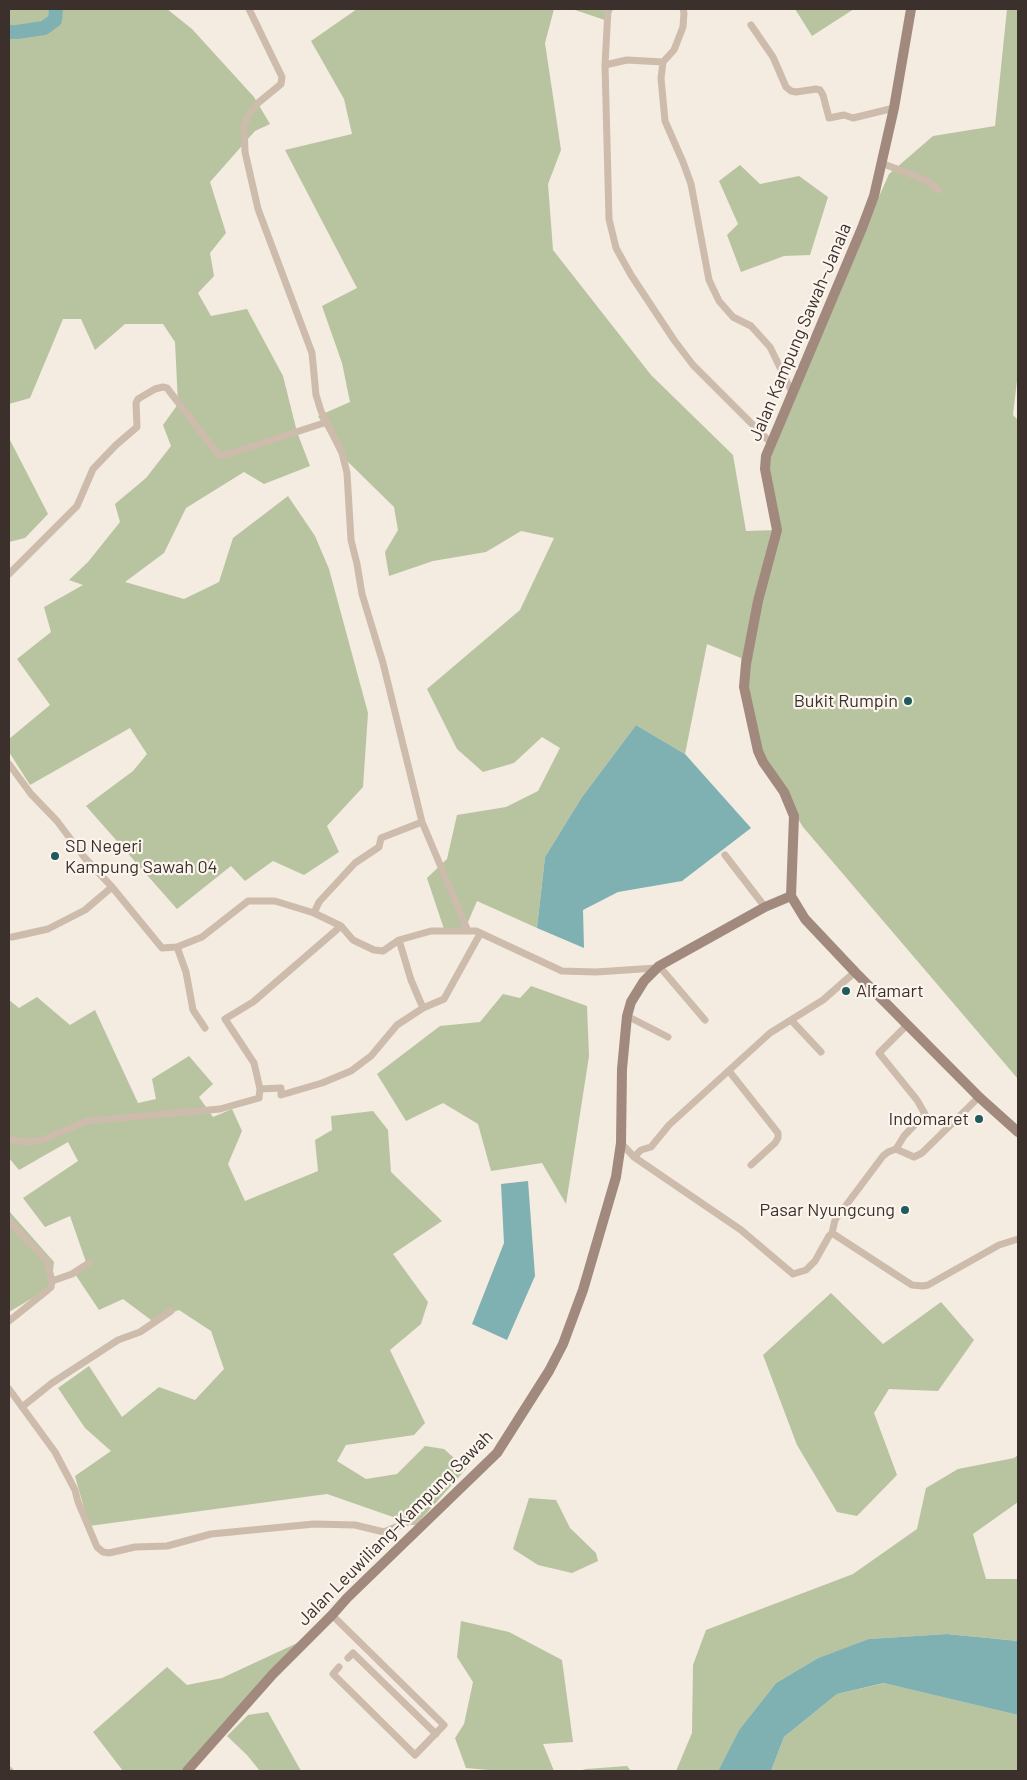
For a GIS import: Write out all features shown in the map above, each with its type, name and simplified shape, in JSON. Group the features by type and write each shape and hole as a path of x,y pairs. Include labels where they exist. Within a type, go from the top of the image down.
{"main road":[{"name":"Jalan Kampung Sawah–Janala","path":"791,896 794,816 784,792 763,762 758,751 744,687 746,664 758,602 777,530 764,470 770,442 874,196 894,108 911,9"},
{"name":"Jalan Leuwiliang–Kampung Sawah","path":"187,1771 273,1674 332,1615 346,1598 497,1453 564,1344 583,1290 616,1177 620,1142 622,1069 627,1016 632,1002 644,981 657,967 765,907 791,896"},
{"path":"791,896 805,919 855,972 979,1098 1018,1132"}],"street":[{"path":"249,9 282,77 280,84 258,103 244,124 245,152 258,209 312,353 316,395 342,453 348,474 351,540 362,594 384,663 422,822 468,931"},
{"path":"608,9 606,65 609,218 619,254 674,340 693,364 770,442"},
{"path":"683,9 683,27 674,50 663,62 662,78 665,121 691,184 709,280 719,300 733,317 751,326 770,347 792,392"},
{"path":"751,25 774,57 786,86 791,91 796,92 820,90 829,118 844,115 853,118 894,108"},
{"path":"606,65 627,60 663,62"},
{"path":"882,163 926,180 939,190"},
{"path":"9,574 77,506 93,469 137,427 136,403 138,399 155,389 167,388 218,454 222,456 327,422"},
{"path":"9,764 31,794 57,821 84,857 112,887 162,948 177,946 202,937 248,901 275,901 314,913 342,926 352,940 374,950 383,951 399,940 431,931 476,931 562,971 596,972 657,967 705,1020"},
{"path":"314,913 319,902 356,863 379,847 381,838 422,822"},
{"path":"725,855 765,907"},
{"path":"12,937 48,929 85,910 112,887"},
{"path":"9,1140 30,1142 42,1140 87,1121 220,1109 259,1098 260,1089 254,1063 225,1020 253,1002 342,926"},
{"path":"260,1089 281,1088 281,1095 322,1083 351,1071 371,1056 397,1025 423,1008 444,999 480,934"},
{"path":"399,940 411,980 423,1008"},
{"path":"177,946 186,972 193,1010 205,1028"},
{"path":"634,1158 641,1150 650,1147 669,1125 770,1033 823,1000 855,972"},
{"path":"627,1016 668,1037"},
{"path":"791,1020 821,1052"},
{"path":"620,1142 634,1158 741,1230 793,1274 806,1270 815,1261 832,1233 835,1220 883,1156 896,1149 904,1136 925,1114 917,1100 879,1053 908,1024"},
{"path":"729,1071 778,1133 775,1143 751,1164"},
{"path":"896,1149 914,1157 922,1153 979,1098"},
{"path":"9,1221 47,1261 52,1281 51,1287 9,1321"},
{"path":"832,1233 912,1285 923,1286 999,1246 1018,1239"},
{"path":"52,1281 72,1274 90,1262"},
{"path":"22,1407 52,1383 118,1340 140,1332 171,1311"},
{"path":"9,1389 55,1452 75,1490 78,1502 98,1547 103,1552 109,1553 135,1547 167,1546 212,1534 314,1524 355,1525 384,1532 410,1521 423,1523"},
{"path":"332,1615 444,1726 415,1755 333,1674 339,1667"},
{"path":"348,1658 353,1653 436,1734"}],"green space":[{"path":"9,9 167,9 192,29 254,97 270,124 255,131 210,182 226,233 210,253 214,276 198,293 211,316 247,309 283,376 297,432 310,466 264,484 244,472 186,508 164,553 125,582 184,599 219,582 233,538 288,496 315,536 329,569 368,713 363,787 327,826 339,852 304,875 273,861 245,881 231,866 177,909 86,806 133,771 147,754 130,728 30,785 9,752 9,739 50,705 17,659 51,632 44,607 83,585 69,580 88,562 120,522 115,504 146,478 171,446 163,425 178,404 175,342 163,324 125,324 95,350 81,319 63,319 30,398 9,404"},
{"path":"357,9 554,9 545,43 561,150 548,184 553,250 651,375 733,455 746,531 777,530 768,484 768,448 889,174 933,136 995,126 1007,9 1018,9 1018,372 1013,415 1018,420 1018,1079 803,827 768,771 747,723 741,658 707,644 685,754 636,725 582,797 545,857 537,928 477,901 465,929 444,929 427,878 447,859 457,815 506,807 538,791 560,748 542,737 514,763 483,772 457,749 427,689 520,610 554,538 521,531 486,552 433,561 389,576 385,552 398,530 394,507 343,457 318,416 350,402 342,363 322,306 357,288 285,150 352,134 344,99 311,41"},
{"path":"572,9 613,9 608,21"},
{"path":"795,9 854,9 812,36"},
{"path":"740,165 760,184 799,176 828,197 810,255 784,256 741,272 727,235 738,224 719,181"},
{"path":"9,438 48,514 25,538 9,542"},
{"path":"531,986 587,1006 589,1056 566,1204 542,1163 491,1171 478,1124 443,1103 406,1121 377,1074 440,1026 480,1022 503,994 520,998"},
{"path":"37,997 70,1025 95,1010 138,1103 156,1099 152,1079 189,1056 213,1084 199,1097 213,1117 232,1109 242,1131 228,1164 245,1201 318,1171 315,1140 332,1130 331,1116 373,1111 388,1130 391,1172 442,1221 393,1254 428,1302 421,1324 390,1350 425,1423 414,1435 346,1445 337,1461 366,1479 397,1474 425,1446 444,1449 466,1469 416,1525 327,1494 89,1526 75,1476 111,1451 85,1428 58,1388 89,1366 122,1417 159,1387 195,1400 224,1369 211,1331 179,1310 151,1320 123,1299 99,1310 75,1274 86,1262 70,1216 45,1227 23,1198 78,1161 68,1142 19,1170 9,1158 9,1000 19,1008"},
{"path":"9,1211 54,1262 51,1287 9,1312"},
{"path":"831,1293 883,1344 941,1302 974,1340 938,1391 889,1389 874,1413 897,1475 857,1516 837,1512 797,1445 763,1355"},
{"path":"1018,1455 1018,1502 973,1534 986,1579 1018,1579 1018,1641 947,1634 870,1639 818,1658 776,1683 739,1730 718,1771 676,1771 692,1733 693,1665 706,1630 853,1574 917,1529 926,1488 958,1469 1014,1458"},
{"path":"529,1498 556,1500 570,1528 596,1553 598,1561 572,1573 538,1565 513,1549"},
{"path":"461,1621 509,1632 562,1660 573,1742 543,1744 554,1771 499,1771 466,1768 455,1738 464,1724 473,1682 457,1657"},
{"path":"308,1638 184,1771 123,1771 93,1732 167,1667 187,1685 222,1678"},
{"path":"885,1683 1018,1715 1018,1771 771,1771 784,1737 837,1694"},
{"path":"268,1712 301,1771 260,1771 247,1755 227,1736 248,1715"},
{"path":"627,1766 631,1771 578,1771 586,1769"}],"water":[{"path":"636,725 685,754 751,828 682,881 618,892 583,910 584,948 537,928 545,857 582,797"},
{"path":"528,1181 535,1276 507,1340 472,1324 504,1243 501,1184"},
{"path":"947,1634 1018,1641 1018,1715 884,1683 837,1694 784,1737 771,1771 718,1771 739,1730 776,1683 818,1658 869,1639"}],"waterway":[{"path":"9,32 44,28 55,20 56,9"}],"place":[{"name":"Bukit Rumpin","path":"908,701"},
{"name":"SD Negeri Kampung Sawah 04","path":"55,856"},
{"name":"Alfamart","path":"846,991"},
{"name":"Indomaret","path":"979,1119"},
{"name":"Pasar Nyungcung","path":"905,1210"}]}
